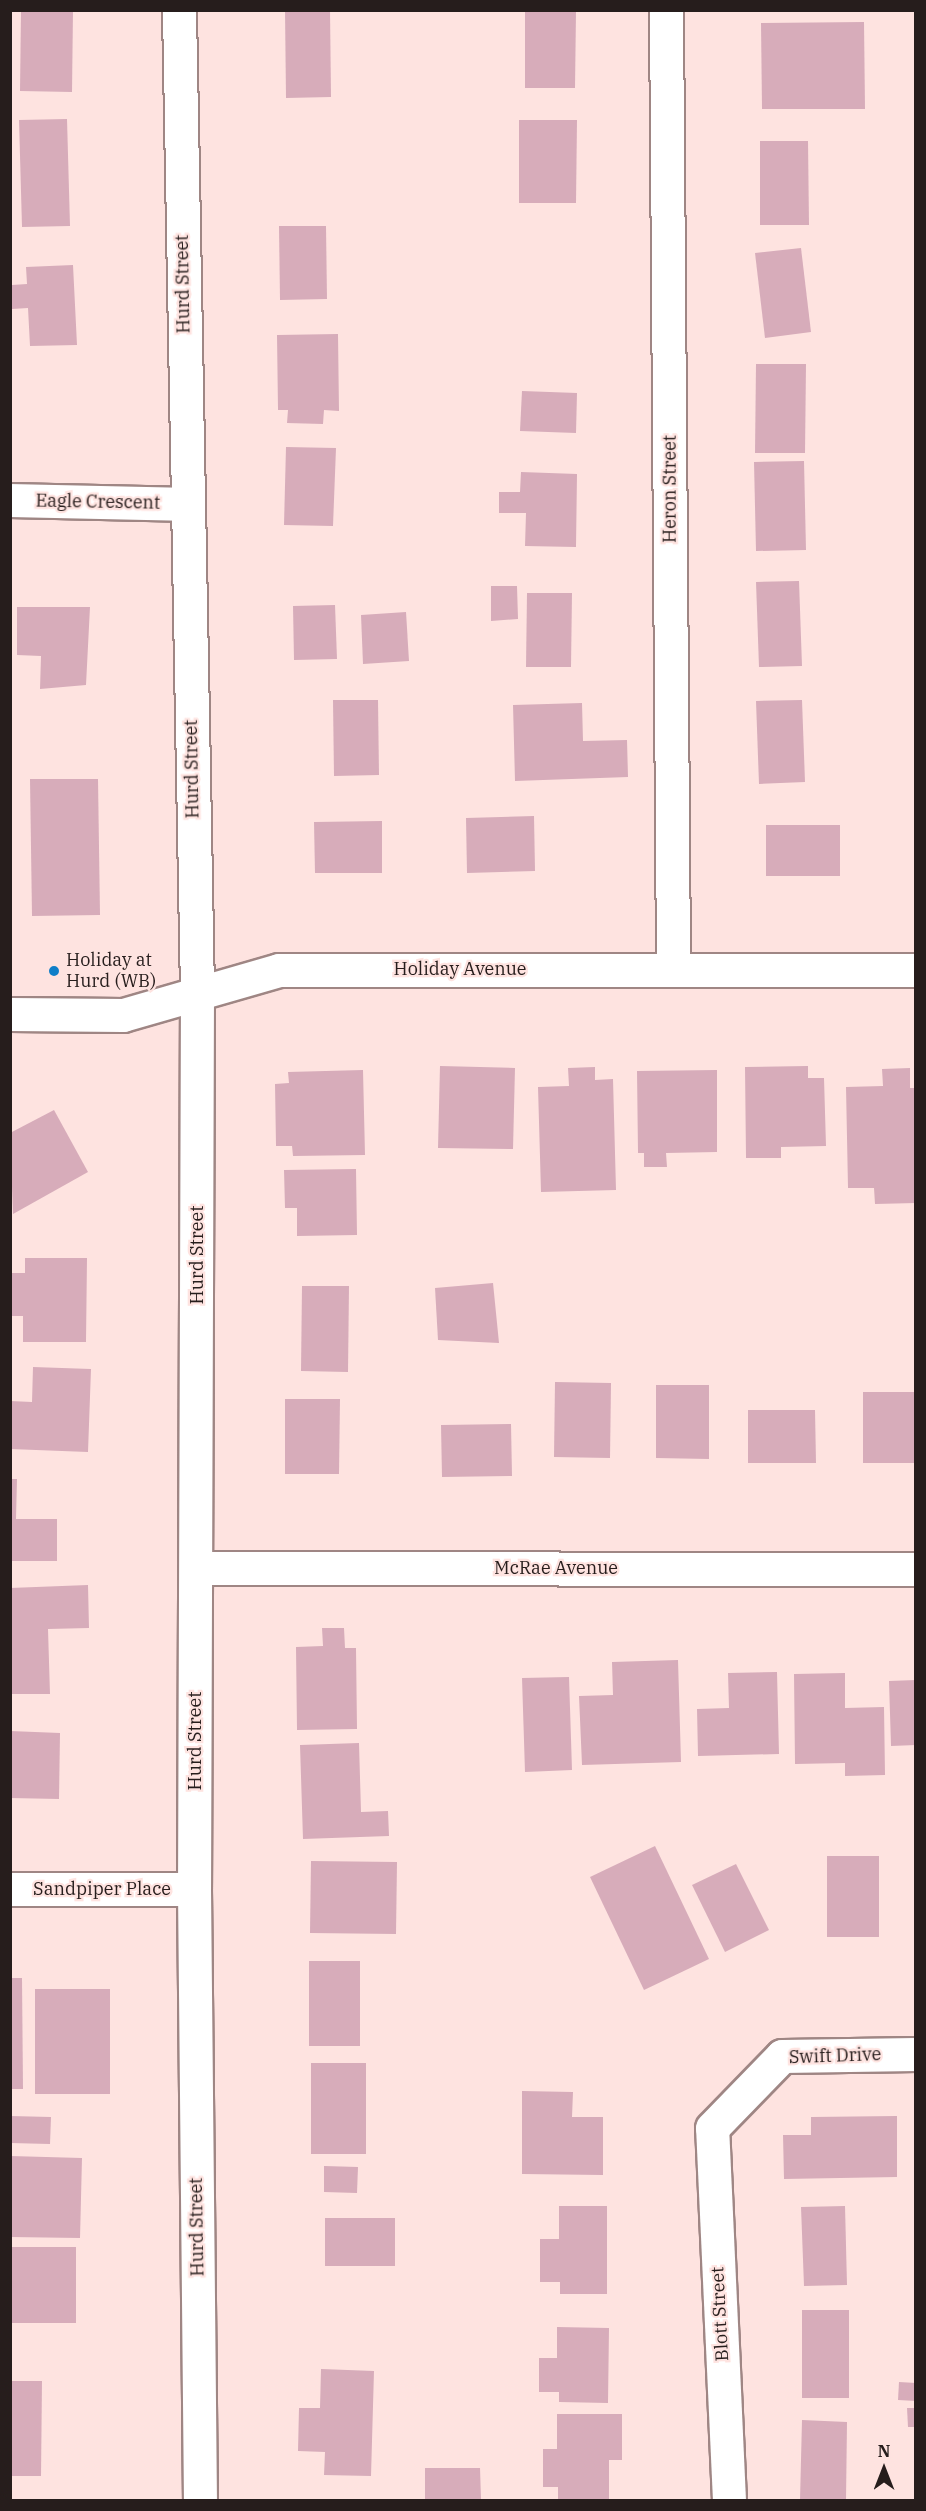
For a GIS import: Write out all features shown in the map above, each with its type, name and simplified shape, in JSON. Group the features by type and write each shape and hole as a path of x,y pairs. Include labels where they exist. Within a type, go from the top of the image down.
{"street":[{"name":"Hurd Street","path":"179,10 186,504 197,994 194,1888 200,2500"},
{"name":"Heron Street","path":"666,10 673,968"},
{"name":"Eagle Crescent","path":"10,500 186,504"},
{"name":"Holiday Avenue","path":"10,1014 123,1015 279,970 673,968 915,970"},
{"name":"McRae Avenue","path":"196,1568 915,1569"},
{"name":"Sandpiper Place","path":"10,1888 194,1888"},
{"name":"Swift Drive","path":"712,2128 782,2056 915,2054"},
{"name":"Blott Street","path":"712,2128 729,2500"}],"building":[{"path":"21,10 73,10 72,92 20,91"},
{"path":"285,10 330,10 331,97 286,98"},
{"path":"525,11 576,11 575,88 525,88"},
{"path":"864,22 865,109 762,109 761,23"},
{"path":"67,119 70,226 22,227 19,120"},
{"path":"519,120 577,120 576,203 519,203"},
{"path":"760,141 808,141 809,225 760,225"},
{"path":"279,226 326,226 327,299 280,300"},
{"path":"801,248 811,332 765,338 755,253"},
{"path":"73,265 77,345 30,346 28,308 12,309 12,285 27,284 26,267"},
{"path":"338,334 339,411 324,410 323,424 287,423 288,410 278,410 277,335"},
{"path":"756,364 806,364 805,453 755,453"},
{"path":"522,391 577,393 576,433 520,431"},
{"path":"286,447 336,448 333,526 284,525"},
{"path":"804,461 806,550 756,551 754,462"},
{"path":"521,472 577,474 576,547 525,546 526,513 499,513 499,492 520,492"},
{"path":"799,581 802,666 759,667 756,582"},
{"path":"491,586 517,586 518,619 491,621"},
{"path":"527,593 572,593 571,667 526,667"},
{"path":"335,605 337,659 294,660 293,606"},
{"path":"17,607 90,607 86,685 40,689 41,656 17,655"},
{"path":"406,612 409,661 363,664 361,615"},
{"path":"333,700 378,700 379,775 334,776"},
{"path":"802,700 805,782 759,784 756,701"},
{"path":"582,703 583,741 627,740 628,777 515,781 513,705"},
{"path":"30,779 98,779 100,915 32,916"},
{"path":"534,816 535,871 467,873 466,818"},
{"path":"382,821 382,873 315,873 314,822"},
{"path":"766,825 840,825 840,876 766,876"},
{"path":"440,1066 515,1068 513,1149 438,1148"},
{"path":"808,1066 808,1078 824,1078 826,1146 781,1147 781,1158 746,1158 745,1067"},
{"path":"595,1067 595,1080 613,1079 616,1190 541,1192 538,1087 569,1086 568,1068"},
{"path":"910,1068 910,1088 916,1088 916,1203 875,1204 874,1188 848,1188 846,1087 883,1086 882,1069"},
{"path":"363,1070 365,1155 293,1156 292,1146 276,1146 275,1084 289,1083 288,1072"},
{"path":"717,1070 717,1152 666,1153 667,1167 644,1167 644,1153 638,1153 637,1071"},
{"path":"54,1110 88,1172 13,1214 10,1133"},
{"path":"356,1169 357,1235 297,1236 297,1208 285,1208 284,1170"},
{"path":"25,1258 87,1258 86,1342 23,1342 23,1316 10,1316 10,1273 25,1273"},
{"path":"493,1283 499,1343 438,1340 435,1288"},
{"path":"302,1286 349,1286 348,1372 301,1371"},
{"path":"33,1367 91,1369 88,1452 10,1449 10,1401 32,1402"},
{"path":"555,1382 611,1383 610,1458 554,1457"},
{"path":"656,1385 709,1385 709,1459 656,1458"},
{"path":"863,1392 916,1392 916,1463 863,1463"},
{"path":"285,1399 340,1399 339,1474 285,1474"},
{"path":"748,1410 815,1410 816,1463 748,1463"},
{"path":"511,1424 512,1476 442,1477 441,1425"},
{"path":"10,1479 17,1479 16,1519 57,1519 57,1561 10,1561"},
{"path":"88,1585 89,1628 48,1629 50,1694 10,1694 10,1588"},
{"path":"322,1628 344,1628 345,1648 356,1648 357,1729 297,1730 296,1647 323,1646"},
{"path":"678,1660 681,1762 582,1765 579,1696 613,1695 612,1662"},
{"path":"777,1672 779,1754 698,1756 697,1709 729,1708 728,1673"},
{"path":"845,1673 845,1708 884,1707 885,1775 845,1776 845,1763 795,1764 794,1674"},
{"path":"569,1677 572,1770 525,1772 522,1678"},
{"path":"916,1680 916,1745 891,1746 889,1681"},
{"path":"10,1731 60,1733 59,1799 10,1798"},
{"path":"359,1743 361,1812 388,1811 389,1836 303,1839 300,1745"},
{"path":"655,1846 709,1959 644,1990 590,1877"},
{"path":"827,1856 879,1856 879,1937 827,1937"},
{"path":"311,1861 397,1862 396,1934 310,1933"},
{"path":"736,1864 769,1930 725,1952 692,1885"},
{"path":"309,1961 360,1961 360,2046 309,2046"},
{"path":"10,1978 22,1978 23,2089 10,2089"},
{"path":"35,1989 110,1989 110,2094 35,2094"},
{"path":"311,2063 366,2063 366,2154 311,2154"},
{"path":"522,2091 573,2092 572,2117 603,2117 603,2175 522,2174"},
{"path":"10,2116 51,2117 50,2144 10,2143"},
{"path":"897,2116 897,2177 784,2179 783,2135 811,2135 811,2117"},
{"path":"10,2156 82,2158 80,2238 10,2237"},
{"path":"324,2166 358,2167 357,2193 324,2192"},
{"path":"559,2206 607,2206 607,2294 560,2294 560,2282 540,2282 540,2239 559,2239"},
{"path":"845,2206 847,2285 804,2286 801,2207"},
{"path":"325,2218 395,2218 395,2266 325,2266"},
{"path":"10,2247 76,2247 76,2323 10,2323"},
{"path":"802,2310 849,2310 849,2398 802,2398"},
{"path":"557,2327 609,2328 608,2403 559,2402 559,2392 539,2392 539,2358 557,2358"},
{"path":"321,2369 374,2371 371,2476 324,2475 325,2452 298,2451 299,2408 320,2408"},
{"path":"10,2381 42,2381 41,2476 10,2476"},
{"path":"899,2382 916,2383 916,2401 898,2400"},
{"path":"907,2408 916,2408 916,2427 908,2427"},
{"path":"557,2414 622,2414 622,2460 609,2460 609,2500 558,2500 558,2487 543,2487 543,2449 557,2449"},
{"path":"802,2420 847,2422 846,2500 800,2500"},
{"path":"425,2468 480,2468 481,2500 425,2500"}],"place":[{"name":"Holiday at Hurd (WB)","path":"54,971"}]}
